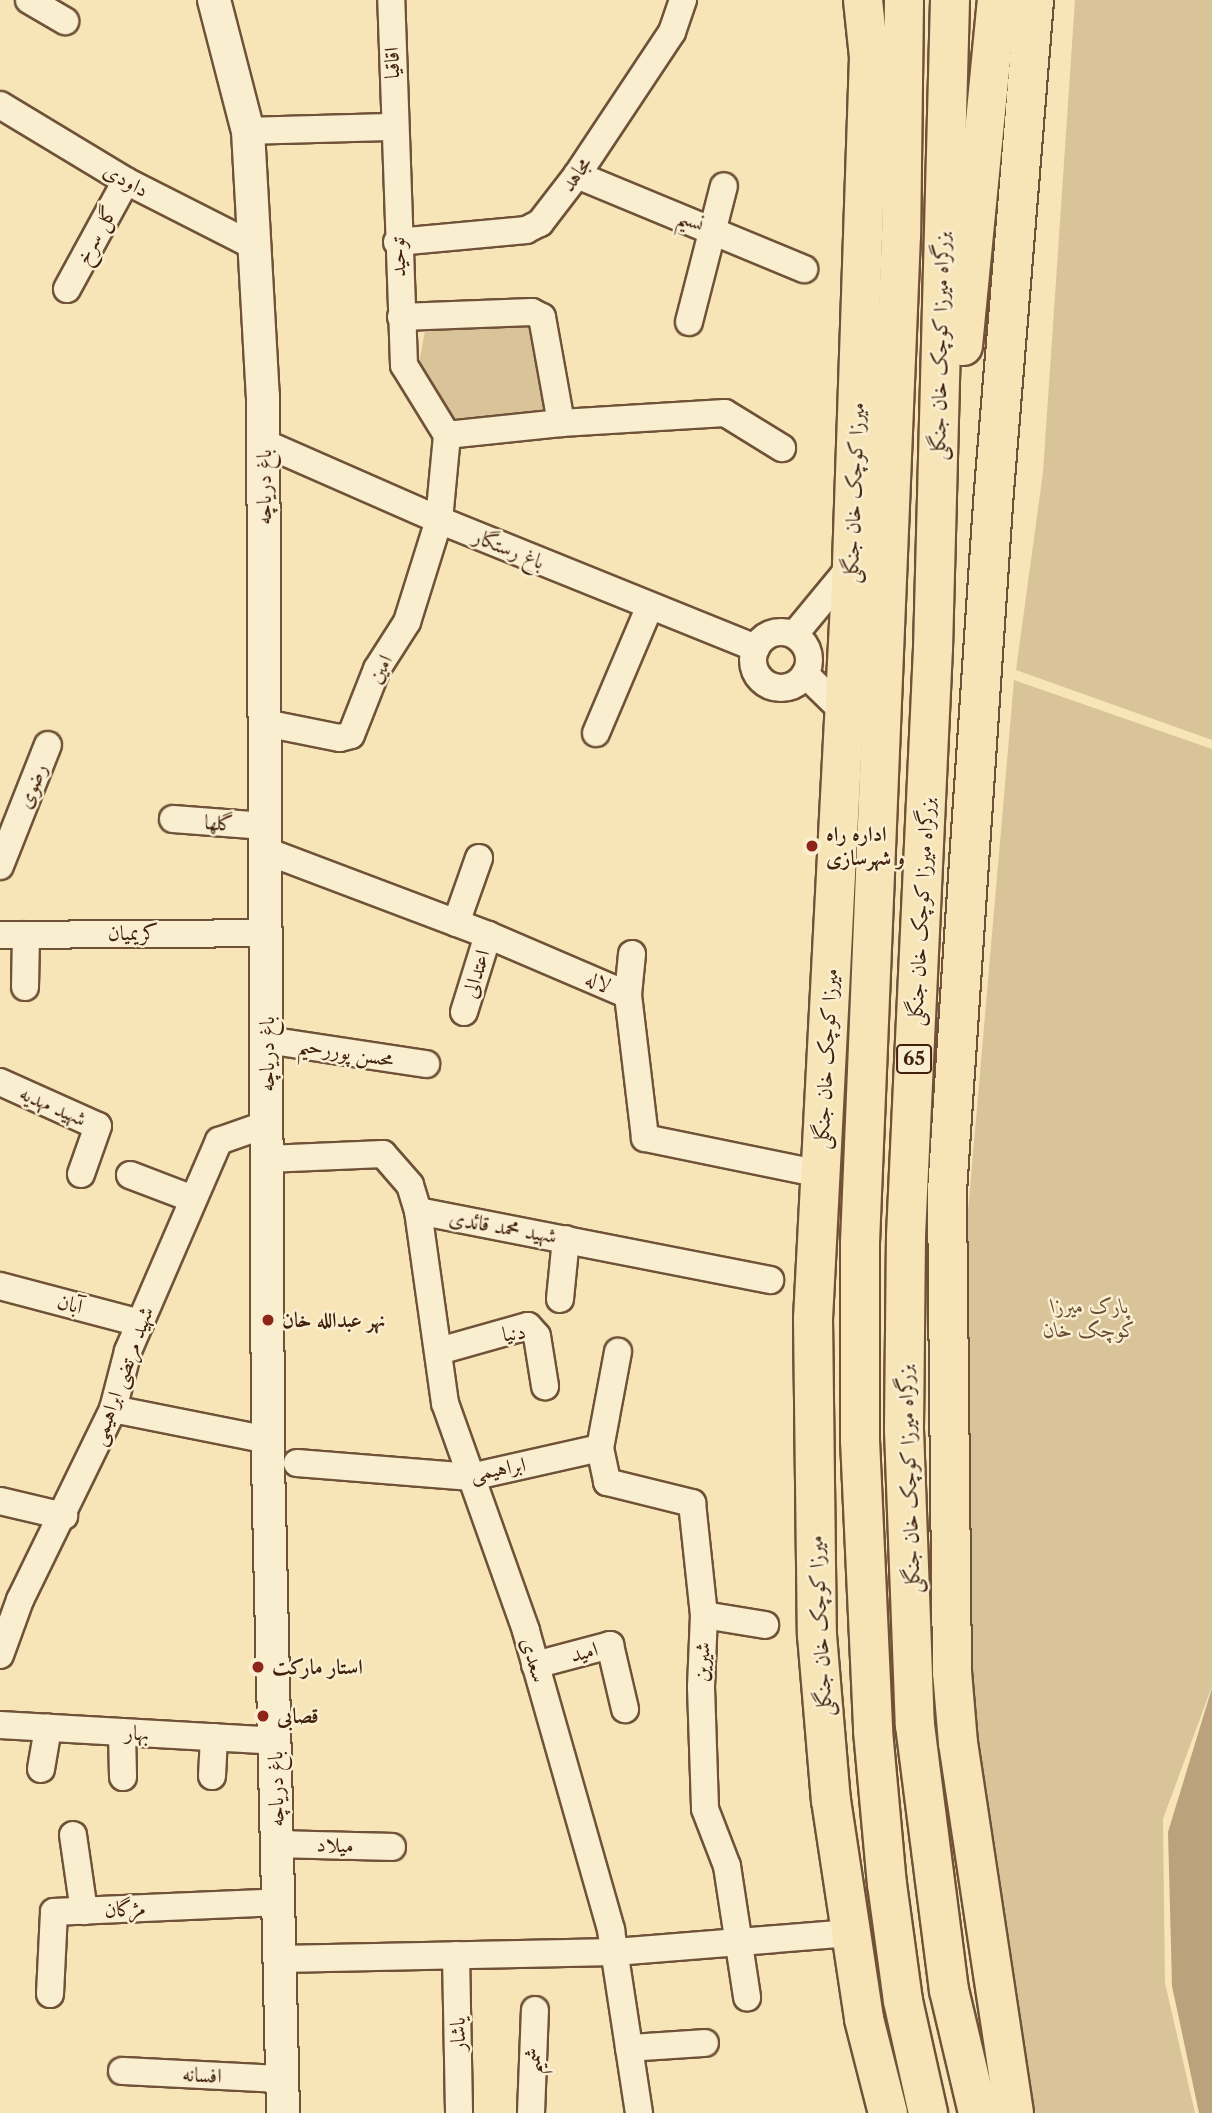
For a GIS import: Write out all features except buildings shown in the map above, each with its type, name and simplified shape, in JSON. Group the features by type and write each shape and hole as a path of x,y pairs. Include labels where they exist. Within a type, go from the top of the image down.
{"main road":[{"name":"میرزا کوچک خان جنگلی","path":"863,0 869,57 852,565 813,1318 817,1634 831,1800 863,2019 888,2113"},
{"path":"883,0 903,87"},
{"name":"بزرگراه میرزا کوچک خان جنگلی","path":"904,0 901,235 860,1244 860,1440 871,1703 887,1884 903,2001 928,2113"},
{"name":"بزرگراه میرزا کوچک خان جنگلی","path":"950,0 933,648 906,1236 904,1430 915,1725 949,1990 978,2113"},
{"path":"933,648 997,0"},
{"path":"1014,2113 958,1743 952,1672 947,1191 992,516 1034,0"}],"street":[{"path":"29,0 65,21"},
{"name":"باغ دریاچه","path":"214,0 248,131 264,443 268,1440 283,2113"},
{"name":"اقاقیا","path":"391,0 394,127"},
{"name":"مجاهد","path":"397,242 526,230 540,223 577,175 672,32 683,0"},
{"name":"داودی","path":"0,105 126,181 256,247"},
{"path":"248,131 394,127"},
{"name":"توحید","path":"394,127 404,365 447,436"},
{"name":"نسیم","path":"577,175 715,229 804,269"},
{"name":"گل سرخ","path":"67,289 126,181"},
{"path":"689,322 724,186"},
{"path":"401,317 536,313 542,317 561,423"},
{"path":"439,520 447,436 561,423 725,413 782,447"},
{"name":"باغ رستگار","path":"264,443 439,520 756,648"},
{"name":"امین","path":"265,723 340,738 351,735 377,669 407,622 439,520"},
{"path":"794,635 852,565"},
{"path":"596,733 650,606"},
{"path":"768,635 794,635 807,648 805,674 782,687 765,682 755,666 756,648 768,635"},
{"path":"805,674 844,712"},
{"name":"رضوی","path":"0,866 48,746"},
{"name":"گلها","path":"173,820 266,838"},
{"name":"لاله","path":"266,838 456,923 628,995 645,1138 821,1174"},
{"path":"456,923 479,858"},
{"name":"کریمیان","path":"0,936 266,933"},
{"path":"25,987 26,935"},
{"name":"اعتدالی","path":"464,1012 488,935"},
{"path":"628,995 632,954"},
{"name":"محسن پوررحیم","path":"267,1040 426,1065"},
{"name":"شهید مهدیه","path":"0,1082 98,1126 81,1174"},
{"name":"شهید مرتضی ابراهیمی","path":"0,1655 20,1600 64,1516 113,1409 140,1323 219,1141 267,1124"},
{"path":"267,1159 383,1154 401,1171 418,1211"},
{"path":"130,1175 193,1199"},
{"name":"شهید محمد قائدی","path":"418,1211 770,1280"},
{"name":"سعدی","path":"418,1211 446,1403 535,1665 615,1952 639,2113"},
{"path":"560,1299 566,1239"},
{"name":"آبان","path":"0,1286 140,1323"},
{"name":"دنیا","path":"439,1351 528,1326 535,1329 545,1386"},
{"path":"600,1448 618,1352"},
{"path":"113,1409 268,1440"},
{"name":"ابراهیمی","path":"297,1463 471,1476 600,1448"},
{"name":"شیرین","path":"600,1448 607,1482 692,1503 704,1615 701,1687 705,1809 727,1866 741,1941 747,1997"},
{"path":"0,1500 64,1516"},
{"path":"704,1615 765,1625"},
{"name":"امید","path":"535,1665 610,1645 625,1709"},
{"name":"بهار","path":"0,1725 275,1741"},
{"path":"41,1769 48,1728"},
{"path":"122,1732 124,1777"},
{"path":"212,1776 214,1737"},
{"path":"73,1835 84,1911"},
{"name":"میلاد","path":"277,1844 392,1847"},
{"name":"مژگان","path":"50,1994 54,1912 279,1902"},
{"path":"280,1959 615,1952 850,1933"},
{"name":"یاشار","path":"456,1955 459,2113"},
{"name":"شمیم","path":"531,2113 535,2010"},
{"path":"629,2048 705,2043"},
{"name":"افسانه","path":"122,2071 282,2079"}],"green space":[{"path":"1075,0 1212,0 1212,740 1016,670 1043,472"},
{"path":"529,323 551,418 454,423 417,372 425,331"},
{"name":"پارک میرزا کوچک خان","path":"1014,680 1212,749 1212,1686 1163,1819 1165,1983 1195,2113 1034,2113 1018,2055 972,1742 966,1235"}],"shaded area":[{"path":"1212,1688 1212,2113 1199,2113 1172,1986 1168,1832"}],"place":[{"name":"اداره راه و شهرسازی","path":"812,846"},
{"name":"نهر عبدالله خان","path":"268,1320"},
{"name":"استار مارکت","path":"258,1667"},
{"name":"قصابی","path":"263,1716"}]}
